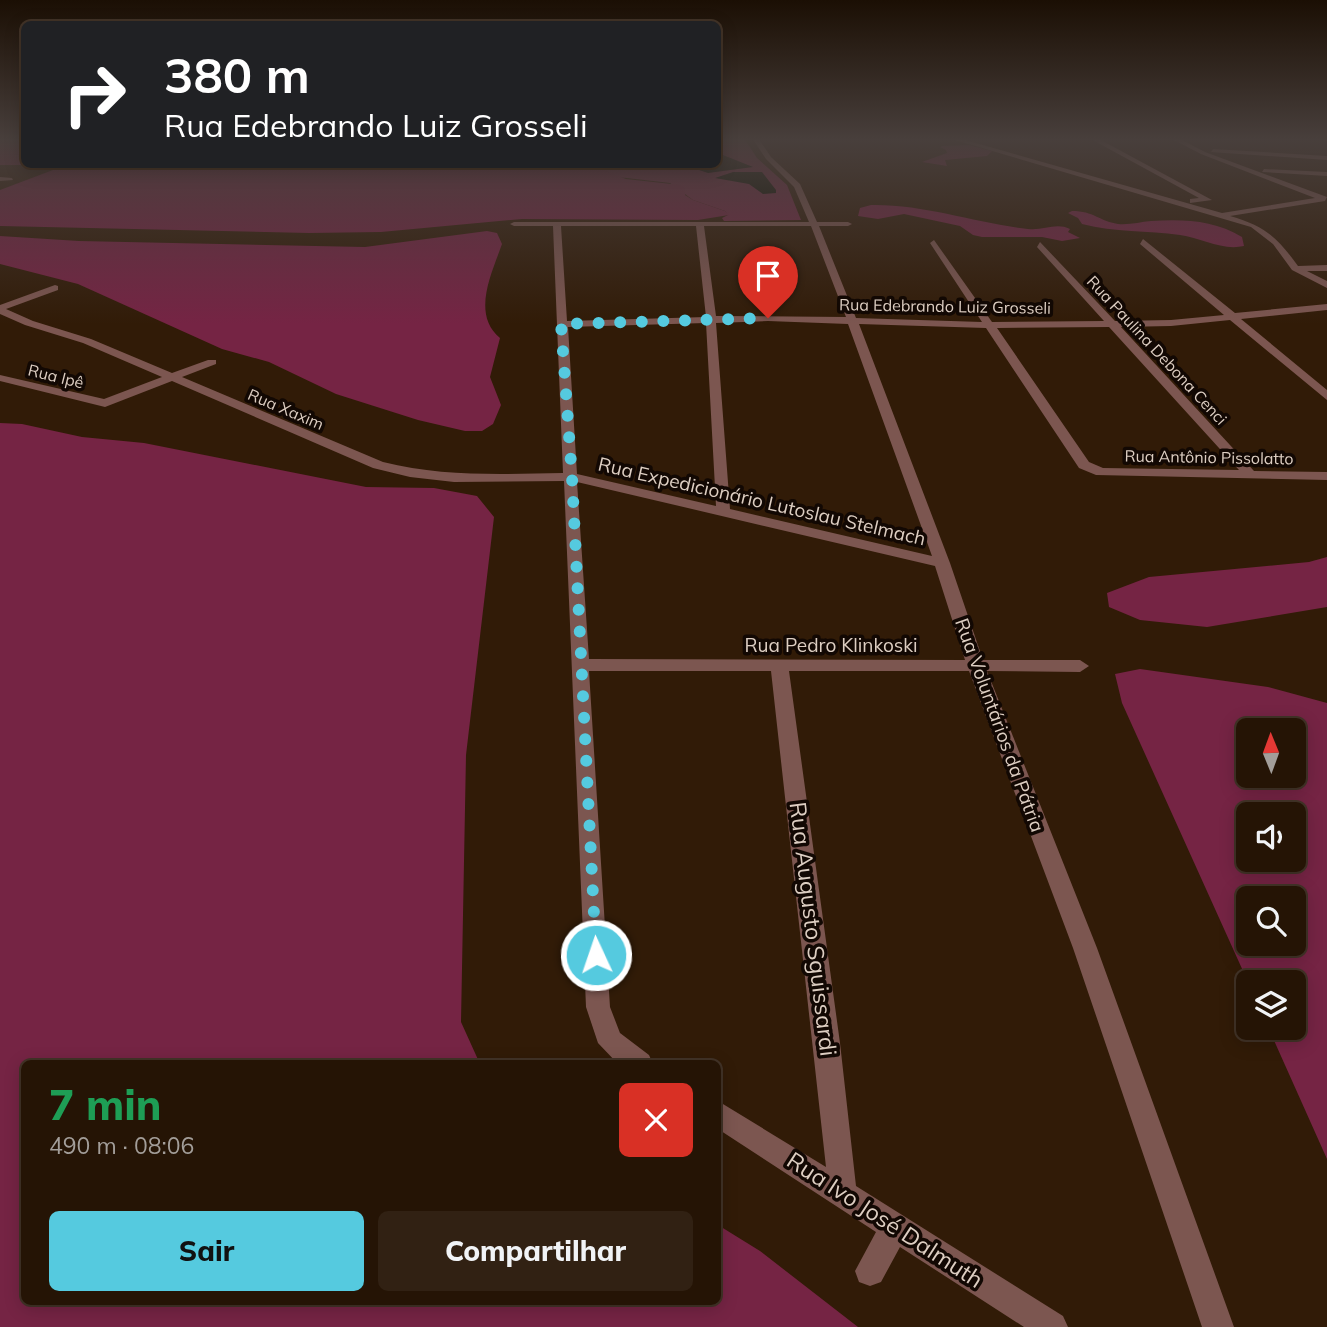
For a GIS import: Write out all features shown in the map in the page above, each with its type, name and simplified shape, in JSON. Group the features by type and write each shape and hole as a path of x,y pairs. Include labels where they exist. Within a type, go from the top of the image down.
{"street":[{"name":"Rua Voluntários da Pátria","path":"803,200 942,563 976,666 1085,948 1219,1327"},
{"path":"1168,200 1254,225 1269,234 1295,268 1327,285"},
{"path":"1175,202 1208,200"},
{"path":"1222,215 1320,200"},
{"path":"514,224 848,224"},
{"path":"557,224 598,1007 604,1035 633,1060"},
{"path":"700,224 711,319 723,512"},
{"path":"1143,242 1327,396"},
{"path":"934,243 988,325"},
{"name":"Rua Paulina Debona Cenci","path":"1040,245 1251,475"},
{"path":"1295,268 1327,268"},
{"path":"0,309 55,288"},
{"name":"Rua Edebrando Luiz Grosseli","path":"561,324 711,319 988,325 1171,323 1327,307"},
{"name":"Rua Xaxim","path":"0,309 29,323 87,341 378,465 410,473 454,478 572,477"},
{"name":"Rua Antônio Pissolatto","path":"988,325 1090,470 1327,476"},
{"path":"171,377 212,362"},
{"name":"Rua Ipê","path":"0,378 105,403 171,377"},
{"name":"Rua Expedicionário Lutoslau Stelmach","path":"572,477 942,563"},
{"name":"Rua Pedro Klinkoski","path":"582,665 1080,666"},
{"name":"Rua Augusto Sguissardi","path":"779,666 827,1043 843,1194"},
{"name":"Rua Ivo José Dalmuth","path":"721,1116 1052,1327"},
{"path":"870,1271 895,1227"}],"shaded area":[{"path":"0,200 693,200 725,211 729,215 698,220 522,219 381,232 309,233 0,226"},
{"path":"693,200 793,200 801,220 724,221 722,218 728,215 725,211"},
{"path":"871,205 911,207 1028,229 1065,227 1070,229 1068,232 1080,238 1062,241 1042,237 982,237 973,235 960,226 904,214 878,219 858,216 860,208"},
{"path":"1072,211 1118,224 1175,220 1210,224 1242,237 1244,246 1220,246 1180,235 1094,227 1082,224 1078,218 1068,213"},
{"path":"487,231 497,233 502,244 489,280 485,305 491,328 500,338 490,377 501,405 493,424 482,431 465,431 418,420 336,394 269,362 222,349 78,284 0,264 0,236 79,241 365,247"},
{"path":"0,423 22,424 82,437 144,443 366,487 434,488 477,496 494,517 466,755 461,1022 478,1060 21,1060 21,1305 721,1305 721,1227 760,1251 858,1327 0,1327"},
{"path":"1327,557 1327,607 1207,627 1140,620 1109,607 1107,593 1149,577 1309,562"},
{"path":"1140,669 1268,687 1327,703 1327,1159 1274,1040 1306,1040 1306,970 1243,970 1236,956 1306,956 1306,886 1236,886 1236,955 1122,703 1115,674"}],"route":[{"path":"596,955 572,477 561,324 768,318"}]}
